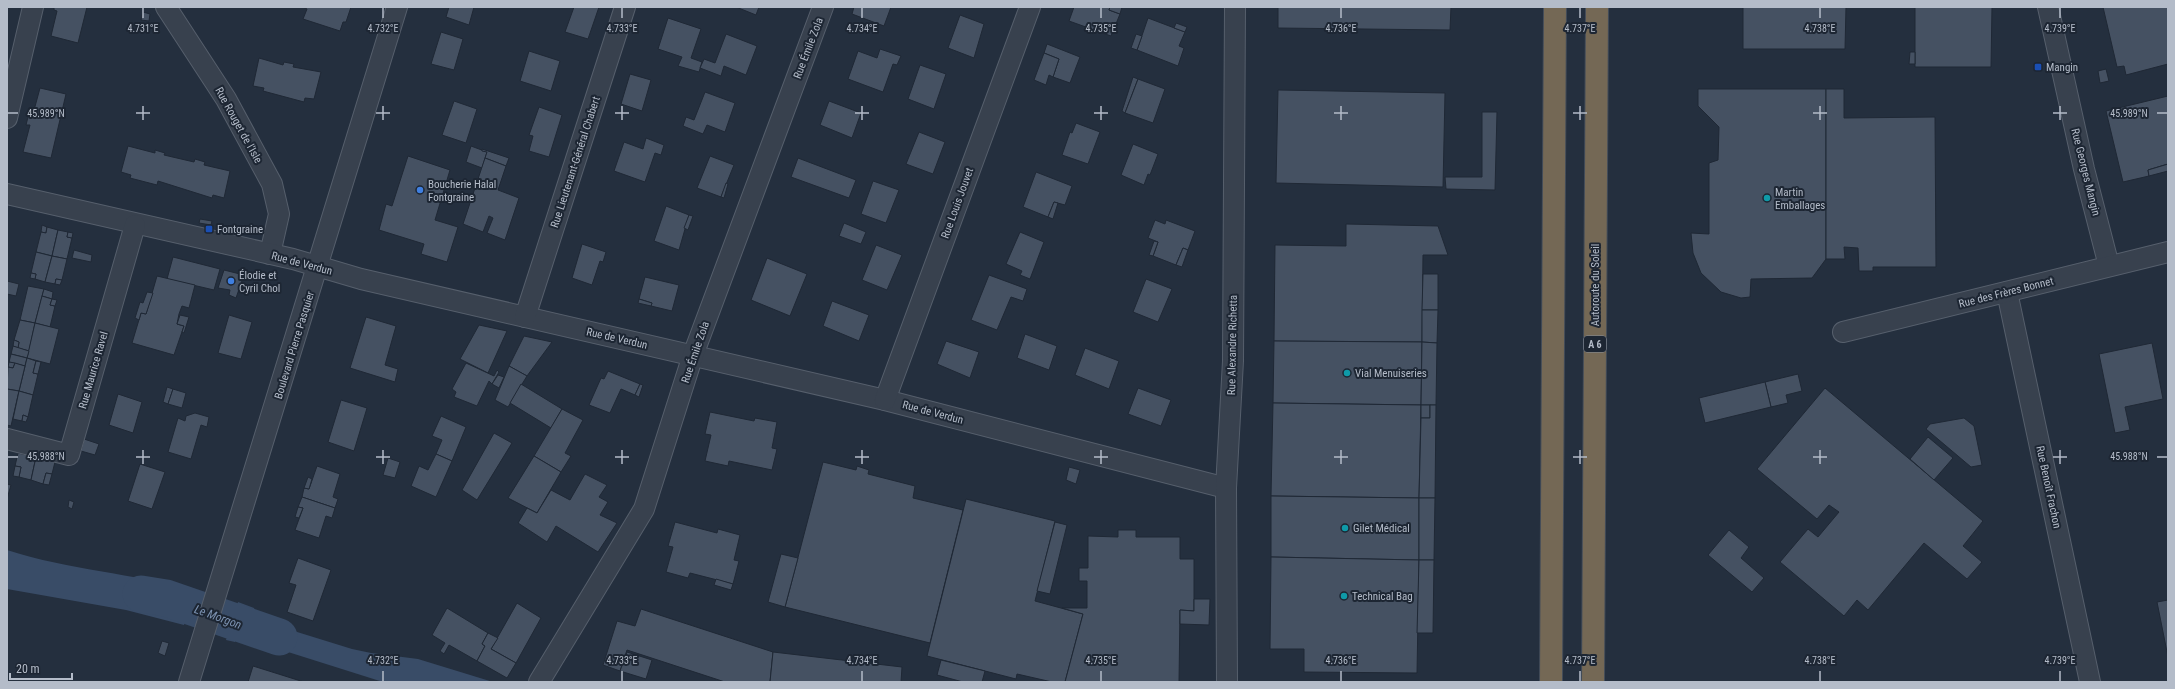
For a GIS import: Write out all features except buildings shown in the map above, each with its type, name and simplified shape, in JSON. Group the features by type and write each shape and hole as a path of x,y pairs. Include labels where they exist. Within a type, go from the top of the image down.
{"highway":[{"path":"1551,682 1555,7"},
{"name":"Autoroute du Soleil","path":"1593,682 1597,7"}],"street":[{"path":"7,118 33,7"},
{"name":"Rue Rouget de l'Isle","path":"166,7 226,99 272,184 279,214 270,254"},
{"name":"Boulevard Pierre Pasquier","path":"189,682 397,7"},
{"name":"Rue Lieutenant-Général Chabert","path":"525,317 625,7"},
{"name":"Rue Émile Zola","path":"539,682 644,509 693,355 823,7"},
{"name":"Rue Louis Jouvet","path":"884,400 1030,7"},
{"name":"Rue Alexandre Richetta","path":"1227,682 1226,488 1233,361 1235,7"},
{"name":"Rue Georges Mangin","path":"2048,7 2084,169 2109,266"},
{"name":"Rue de Verdun","path":"7,194 135,225 270,254 318,266 360,279 884,400 1226,488"},
{"name":"Rue Maurice Ravel","path":"7,440 69,455 135,225"},
{"name":"Rue des Frères Bonnet","path":"1843,332 2168,252"},
{"name":"Rue Benoît Frachon","path":"2007,292 2090,682"}],"water":[{"path":"7,550 30,557 148,580 195,591 184,625 126,610 7,589"},
{"path":"238,602 254,608 257,616 281,627 352,649 418,659 493,682 383,682 237,636 235,642 226,640"}],"waterway":[{"name":"Le Morgon","path":"141,594 166,598 279,637"}],"place":[{"name":"Mangin","path":"2038,67"},
{"name":"Boucherie Halal Fontgraine","path":"420,190"},
{"name":"Martin Emballages","path":"1767,198"},
{"name":"Fontgraine","path":"209,229"},
{"name":"Élodie et Cyril Chol","path":"231,281"},
{"name":"Vial Menuiseries","path":"1347,373"},
{"name":"Gilet Médical","path":"1345,528"},
{"name":"Technical Bag","path":"1344,596"}]}
